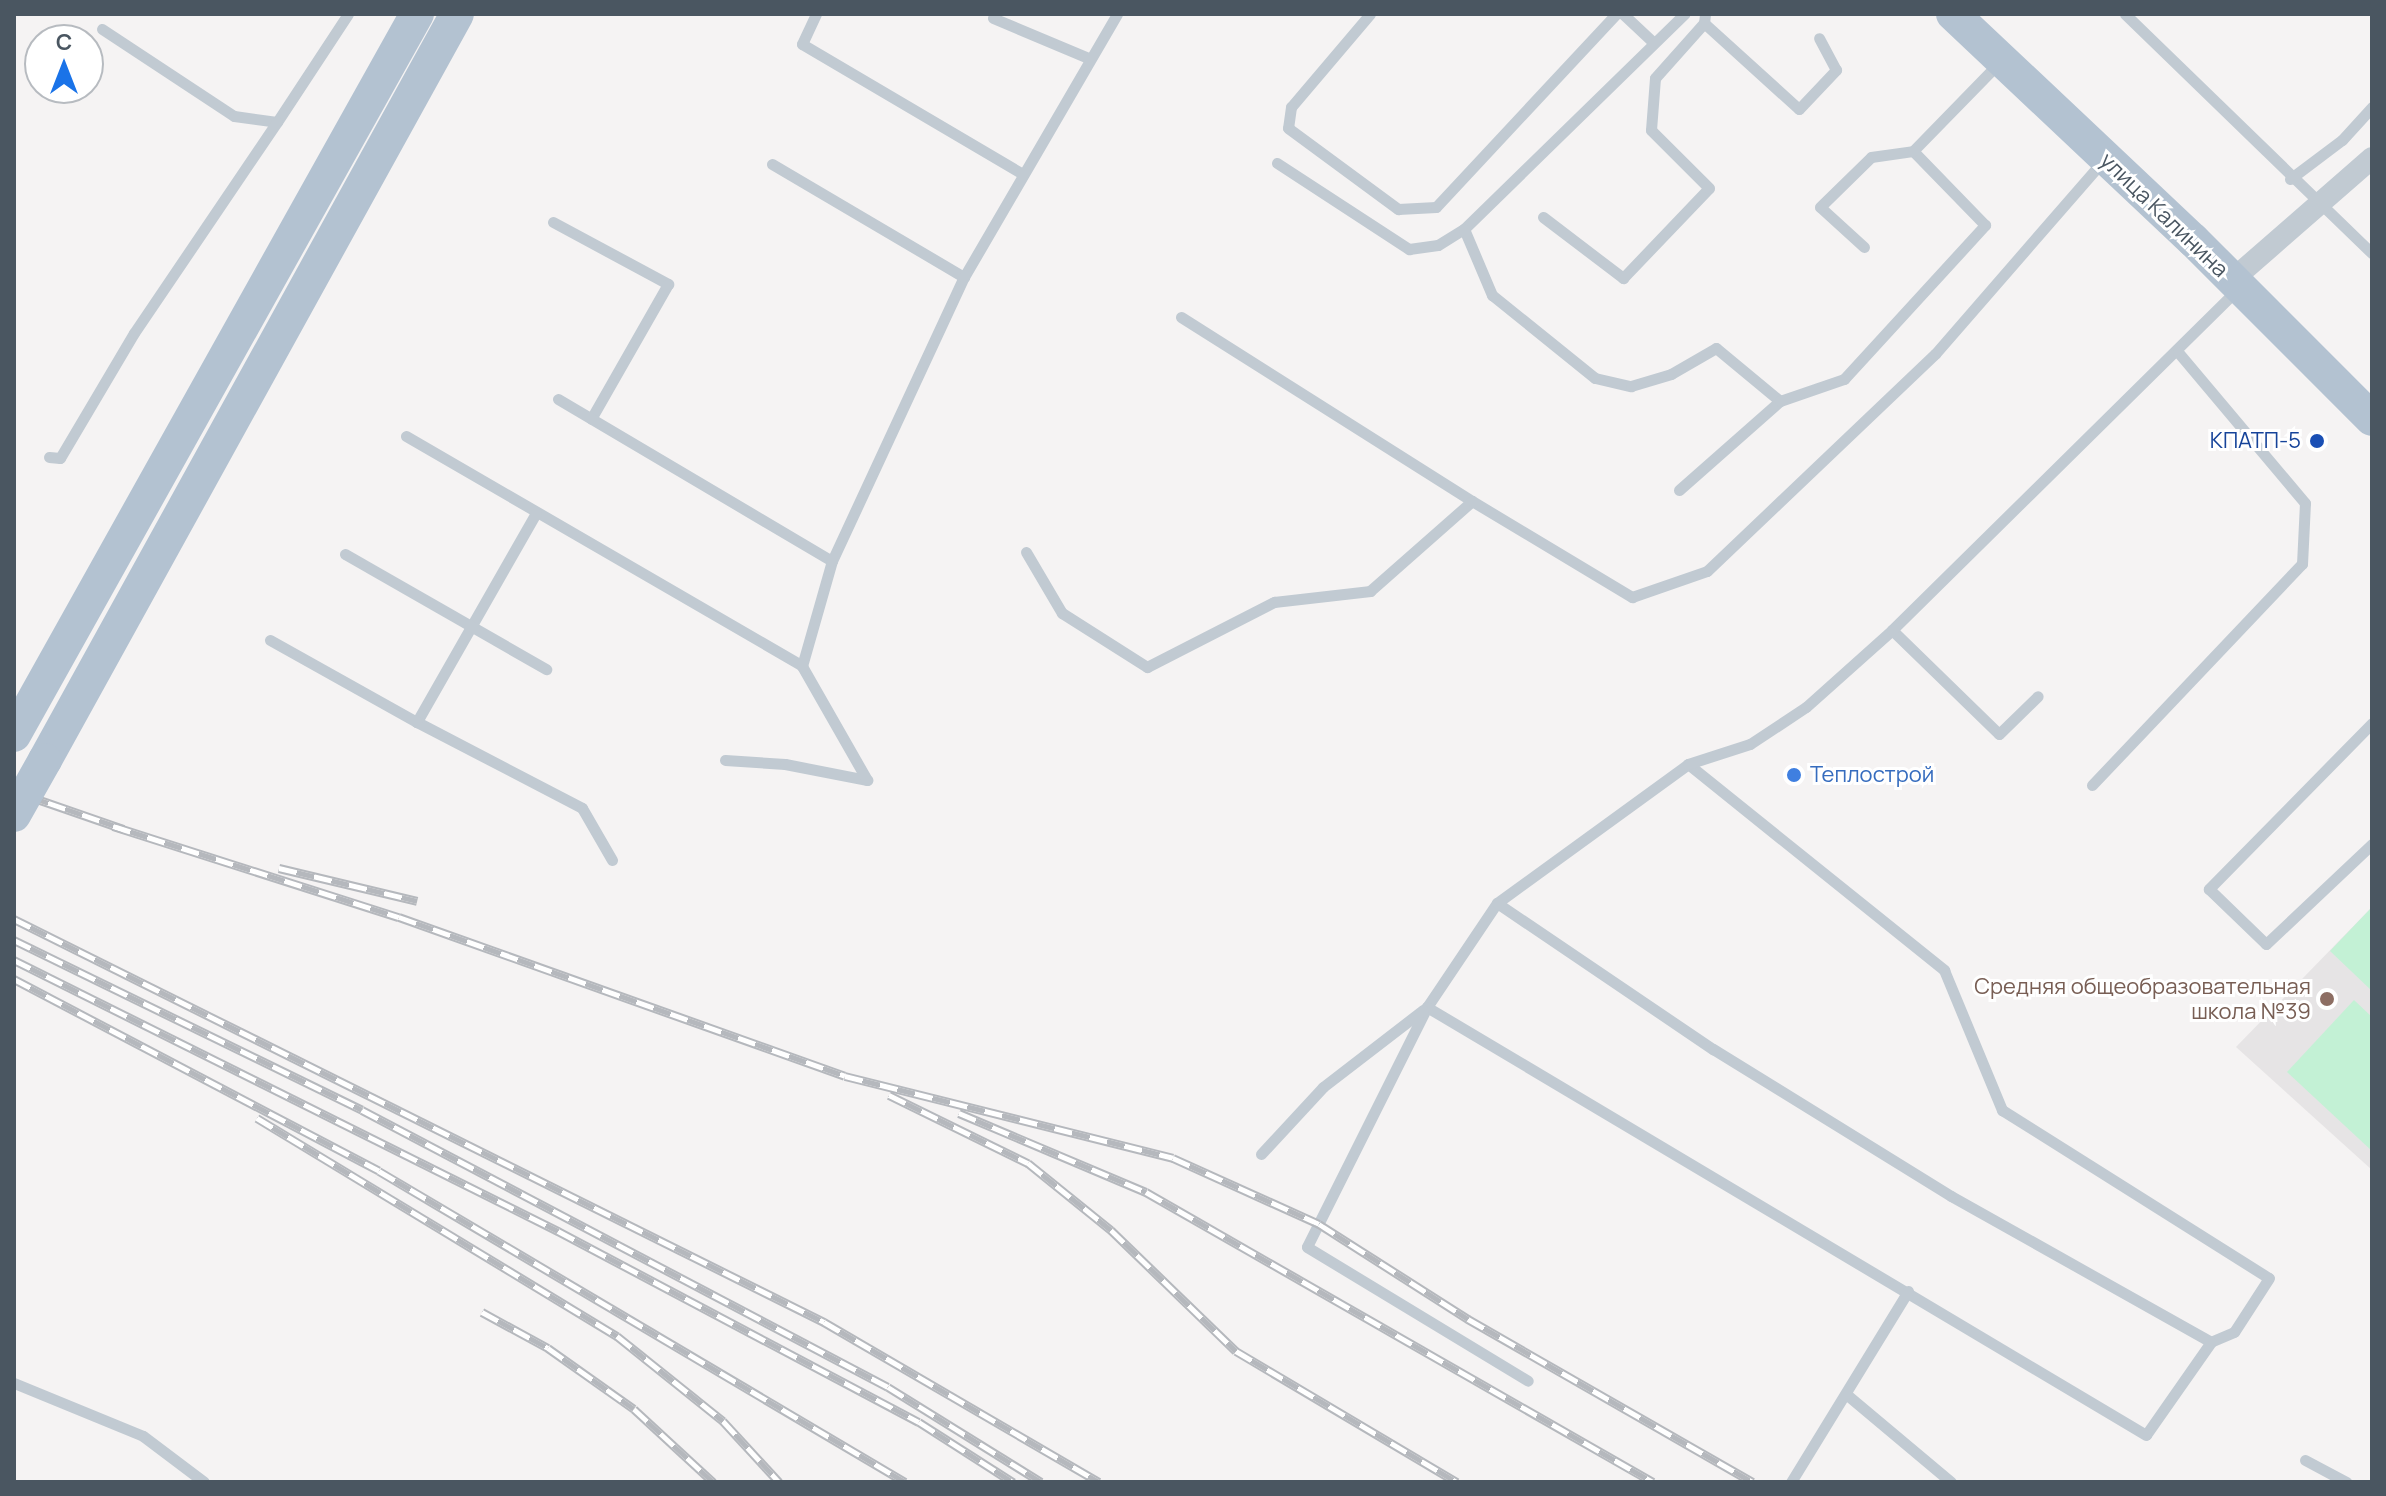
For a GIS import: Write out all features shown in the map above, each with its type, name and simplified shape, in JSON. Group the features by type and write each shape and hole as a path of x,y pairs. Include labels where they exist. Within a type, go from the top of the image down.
{"main road":[{"path":"14,735 417,14"},
{"path":"14,815 457,14"},
{"name":"улица Калинина","path":"1953,14 2372,419"}],"street":[{"path":"2235,284 2372,158"}],"lane":[{"path":"49,457 60,458 134,333 348,14"},
{"path":"816,14 802,44 1023,174"},
{"path":"802,666 832,561 964,277 1088,58 1117,14"},
{"path":"1370,14 1291,107 1288,128 1398,209 1436,207 1616,14"},
{"path":"1623,14 1654,43"},
{"path":"1277,163 1409,249 1438,245 1464,229 1684,14"},
{"path":"2125,14 2290,179 2372,253"},
{"path":"993,18 1088,58"},
{"path":"1543,217 1623,278 1709,188 1651,130 1655,78 1704,19 1799,109 1836,70 1819,38"},
{"path":"104,30 234,116 277,122"},
{"path":"1864,247 1820,207 1871,157 1913,151 2002,61"},
{"path":"2290,179 2342,140 2372,107"},
{"path":"1679,490 1780,401 1844,379 1985,225 1913,151"},
{"path":"1181,317 1472,501 1632,597 1707,571 1935,354 2105,158"},
{"path":"772,164 964,277"},
{"path":"553,222 668,284 591,419"},
{"path":"1464,229 1492,295 1595,378 1631,386 1671,374 1716,348 1780,401"},
{"path":"1528,1381 1307,1247 1427,1007 1497,903 1688,764 1750,744 1806,707 1892,630 2178,352 2235,284"},
{"path":"2092,785 2302,564 2305,503 2178,352"},
{"path":"558,399 832,561"},
{"path":"406,436 802,666 867,780 785,764 725,760"},
{"path":"1026,552 1062,613 1147,667 1274,602 1370,591 1472,501"},
{"path":"417,722 536,513"},
{"path":"345,554 546,669"},
{"path":"1892,630 1999,734 2038,696"},
{"path":"270,640 417,722 582,808 612,860"},
{"path":"2372,723 2209,889 2266,944 2372,844"},
{"path":"1427,1007 2146,1435 2211,1342 2234,1332 2269,1278 2002,1110 1944,970 1688,764"},
{"path":"1497,903 1752,1074 1951,1196 2211,1342"},
{"path":"1261,1154 1323,1087 1427,1007"},
{"path":"1791,1482 1908,1291"},
{"path":"14,1383 143,1436 204,1482"},
{"path":"1846,1394 1951,1482"},
{"path":"2305,1460 2346,1482"}],"shaded area":[{"name":"Средняя общеобразовательная школа №39","path":"2372,907 2372,1170 2236,1047"}],"green space":[{"path":"2372,907 2372,991 2330,951"},
{"path":"2354,1000 2372,1017 2372,1151 2287,1072"}],"railway":[{"path":"14,791 124,829"},
{"path":"113,826 399,917 845,1076 1173,1158 1319,1224 1468,1319 1753,1482"},
{"path":"279,868 417,901"},
{"path":"14,919 824,1322 1099,1482"},
{"path":"14,940 362,1110 888,1387 1041,1482"},
{"path":"14,960 558,1231 919,1422 1013,1482"},
{"path":"14,979 379,1171 905,1482"},
{"path":"889,1095 1028,1163 1111,1230 1236,1351 1457,1482"},
{"path":"959,1113 1146,1192 1653,1482"},
{"path":"257,1118 617,1336 723,1421 779,1482"},
{"path":"482,1312 548,1348 634,1409 713,1482"}],"place":[{"name":"КПАТП-5","path":"2317,441"},
{"name":"Теплострой","path":"1794,775"},
{"name":"Средняя общеобразовательная школа №39","path":"2327,999"}]}
